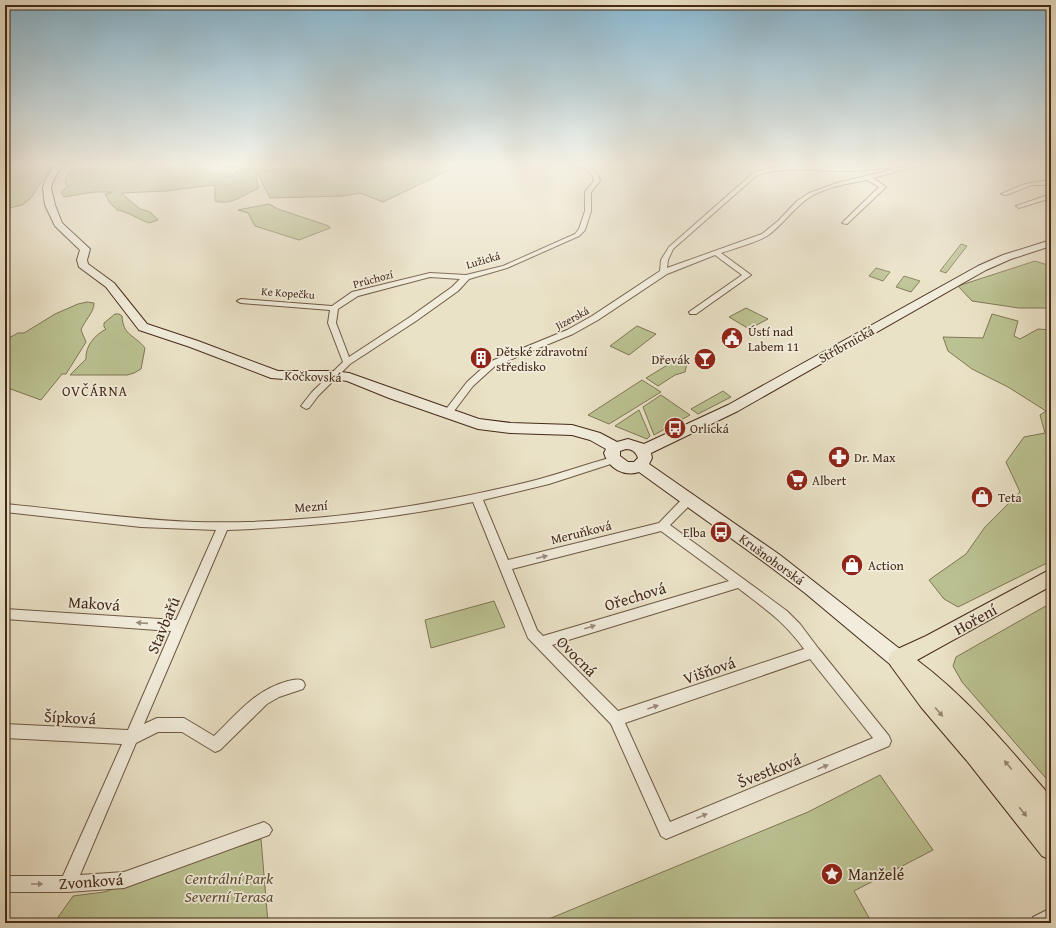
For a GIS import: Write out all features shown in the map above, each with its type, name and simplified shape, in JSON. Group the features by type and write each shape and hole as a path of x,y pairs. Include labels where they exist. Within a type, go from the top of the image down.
{"main road":[{"name":"Hoření","path":"898,659 933,642 1051,577"},
{"name":"Krušnohorská","path":"898,659 944,694 991,745 1051,816"},
{"name":"Krušnohorská","path":"898,659 928,700 975,753 1051,847"}],"street":[{"name":"Kočkovská","path":"51,207 58,224 85,249 82,260 84,265 110,285 143,327 276,374 296,376 333,375 349,377 394,396 483,425 510,428 572,430 595,436 614,454"},
{"name":"Lužická","path":"306,406 315,394 347,362 364,352 456,288 466,277 505,267 577,235 582,230 588,207"},
{"path":"664,272 663,263 671,248 717,207"},
{"name":"Jizerská","path":"448,413 470,384 492,364 570,332 595,318 664,272 764,235 780,222 794,207"},
{"path":"845,223 862,207"},
{"name":"Stříbrnická","path":"642,458 982,268 1007,257 1051,243"},
{"path":"693,312 747,275 716,253"},
{"name":"Průchozí","path":"334,308 355,294 430,275 466,277"},
{"name":"Ke Kopečku","path":"241,301 334,308"},
{"path":"334,308 332,323 347,362"},
{"path":"630,444 638,447 642,458 635,467 624,467 614,454 621,445 630,444"},
{"name":"Mezní","path":"5,508 140,523 224,526 347,518 413,509 528,486 614,454"},
{"name":"Krušnohorská","path":"642,458 688,500 811,588 898,659"},
{"name":"Ovocná","path":"476,497 532,634 616,719 666,831"},
{"path":"688,500 664,526 783,615 796,628 813,652"},
{"name":"Stavbařů","path":"68,884 224,526"},
{"name":"Meruňková","path":"505,566 664,526"},
{"name":"Ořechová","path":"540,643 740,583"},
{"name":"Maková","path":"5,614 181,626"},
{"name":"Višňová","path":"616,719 813,652"},
{"name":"Švestková","path":"666,831 884,741 813,652"},
{"path":"133,737 157,725 184,725 215,746 262,699 276,691 298,685"},
{"name":"Šípková","path":"5,731 133,737"},
{"name":"Zvonková","path":"5,884 68,884 124,880 264,830"},
{"path":"1039,923 1051,916"}],"green space":[{"path":"114,207 138,207 150,212 158,220 149,223 117,210"},
{"path":"252,207 275,207 329,226 330,228 299,240 255,226 248,213 238,210"},
{"path":"961,244 967,246 946,273 940,271"},
{"path":"1035,261 1051,266 1051,308 1019,308 972,301 958,286"},
{"path":"876,268 890,272 883,281 869,276"},
{"path":"904,276 920,281 911,292 896,287"},
{"path":"87,302 94,303 94,307 81,330 86,342 66,374 62,374 41,400 5,387 5,340 18,333 24,333 55,314 78,304"},
{"path":"746,308 768,319 749,329 729,317"},
{"path":"115,314 122,316 123,323 127,331 145,348 141,369 127,375 70,375 86,359 87,350 92,341 98,334 106,329 104,327 104,323"},
{"path":"992,314 1018,321 1014,336 1020,339 1038,329 1051,330 1051,561 958,607 944,599 929,580 966,554 985,527 1020,492 1006,462 1024,437 1045,433 1040,415 1046,411 1008,387 972,369 948,351 943,337 983,338"},
{"path":"637,326 656,334 629,355 610,346"},
{"path":"679,358 687,363 685,372 675,375 658,386 646,378"},
{"path":"642,380 661,392 609,424 588,415"},
{"path":"723,391 731,397 698,414 691,409"},
{"path":"661,395 690,415 654,435 643,407"},
{"path":"639,410 650,436 647,439 615,426"},
{"path":"494,601 505,627 431,648 425,620"},
{"path":"1051,603 1051,784 962,682 953,666 956,657"},
{"path":"880,775 933,850 854,891 872,923 539,923 808,812"},
{"name":"Centrální Park Severní Terasa","path":"261,839 268,923 54,923 73,896 104,892"}],"place":[{"name":"Ústí nad Labem 11","path":"732,338"},
{"name":"Dětské zdravotní středisko","path":"481,358"},
{"name":"Dřevák","path":"705,359"},
{"name":"Orlická","path":"675,428"},
{"name":"Dr. Max","path":"839,457"},
{"name":"Albert","path":"797,480"},
{"name":"Teta","path":"982,497"},
{"name":"Elba","path":"721,532"},
{"name":"Action","path":"852,565"},
{"name":"Manželé","path":"832,874"}],"district":[{"name":"OVČÁRNA","path":"95,391"}]}
